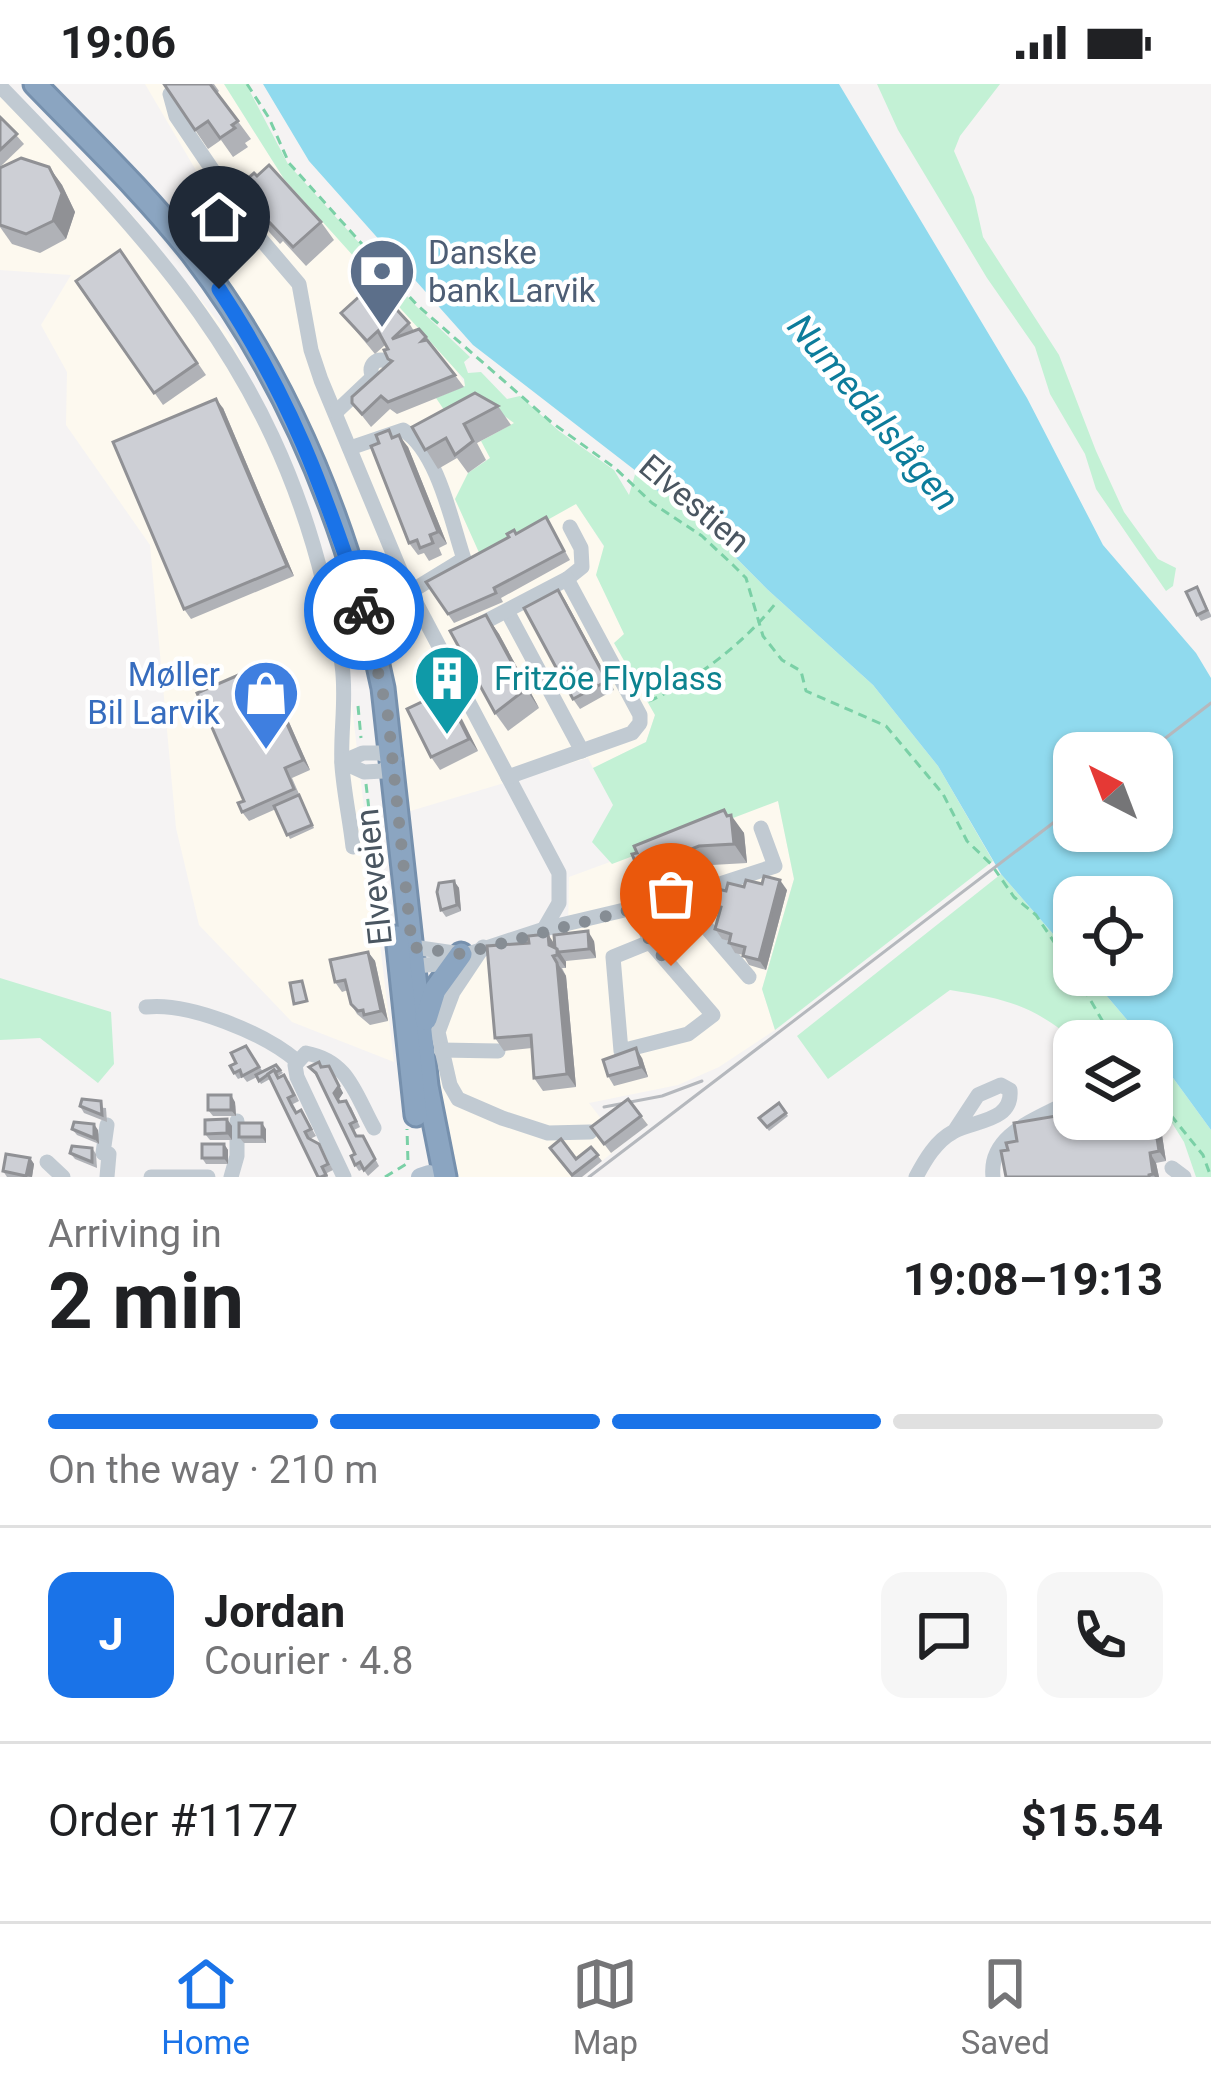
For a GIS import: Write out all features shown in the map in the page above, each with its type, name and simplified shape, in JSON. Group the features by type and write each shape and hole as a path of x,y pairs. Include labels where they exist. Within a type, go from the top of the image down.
{"highway":[{"name":"Elveveien","path":"35,84 159,213 245,329 302,434 371,634 377,761 422,1031 433,1176"},
{"path":"422,1031 436,990 472,951"},
{"name":"Elveveien","path":"409,957 411,1079 433,1176"}],"street":[{"path":"179,84 170,94 176,116 253,230 299,284 311,350 410,592 559,873 559,903 544,929"},
{"path":"0,86 131,222 210,323 273,432 308,518 342,664 342,762 353,847"},
{"path":"336,412 373,376"},
{"path":"350,448 403,430 416,442 442,491 461,537 464,559 410,592"},
{"path":"470,630 582,567 584,556 570,527"},
{"path":"508,777 637,729 640,715 567,579"},
{"path":"507,610 582,751"},
{"path":"342,762 377,761"},
{"path":"409,957 438,964 544,929 680,897 775,866 761,828"},
{"path":"680,897 749,977"},
{"path":"637,908 650,942 713,1015 688,1034 621,1051 614,957 650,942"},
{"path":"472,951 437,1032 458,1099 548,1133 590,1132"},
{"path":"146,1007 178,1009 226,1023 297,1060"},
{"path":"441,1050 498,1051"},
{"path":"297,1060 306,1053 342,1067 374,1128"},
{"path":"297,1060 297,1076 344,1177"},
{"path":"993,1177 992,1162 999,1145 1053,1110"},
{"path":"231,1177 237,1156 237,1121"},
{"path":"107,1125 103,1154 109,1154 107,1177"},
{"path":"916,1177 935,1147 956,1130"},
{"path":"47,1162 63,1177"},
{"path":"151,1177 208,1177"}],"path":[{"name":"Elvestien","path":"247,84 291,166 417,305 551,422 615,468 652,503 702,536 746,578 759,624 774,652 801,671 806,691 886,726 943,794 976,851 1031,910 1053,942"},
{"path":"635,705 686,682 759,624 775,604"},
{"path":"356,691 377,761 383,932"},
{"path":"1173,1118 1203,1156 1211,1177"},
{"path":"385,1177 408,1163 407,1128"}],"shaded area":[{"path":"0,84 8,84 133,216 229,335 300,484 327,565 344,639 394,1062 292,1022 199,925 176,828 150,545 66,425 67,372 41,325 71,275 0,270"},
{"path":"145,84 224,84 284,179 453,365 466,386 515,423 490,458 475,467 455,499 481,556 576,503 604,547 624,635 614,643 655,715 646,742 593,768 588,758 407,812 372,614 212,265 239,243"},
{"path":"778,800 794,879 762,989 775,1030 719,1067 678,1085 589,1103 609,1129 635,1108 648,1124 582,1177 451,1177 430,1066 432,1016 468,965 568,932 569,877"}],"green space":[{"path":"224,84 246,84 288,164 416,306 470,357 464,362 468,373 481,372 507,399 520,396 614,470 629,495 636,471 660,493 678,499 768,590 873,685 938,766 993,861 775,1030 762,989 794,879 778,801 612,864 592,842 613,805 593,768 646,742 655,715 614,643 624,634 596,575 604,546 576,504 481,557 455,499 468,473 490,458 481,441 514,423 503,415 457,429 436,398 465,386 464,379 284,179"},
{"path":"877,84 1000,84 954,151 974,197 983,237 1059,355 1124,512 1158,559 1176,568 1173,586 1166,591 1096,489 1085,454 1050,394 1035,347 987,278 898,130"},
{"path":"1001,874 1053,934 1053,996 1107,996 1127,1020 1053,1020 1053,1025 1017,1005 950,990 828,1079 797,1036"},
{"path":"0,978 111,1012 114,1064 98,1083 40,1038 0,1040"},
{"path":"1173,1078 1211,1130 1211,1177 1196,1177 1173,1124"}],"water":[{"name":"Numedalslågen","path":"263,84 839,84 1027,398 1103,545 1196,653 1211,678 1211,1130 1173,1078 1173,1020 1127,1020 1107,996 1173,996 1173,876 1053,876 1053,934 1001,874 938,766 873,685 768,590 678,499 660,493 473,345 309,161"}],"building":[{"path":"164,84 210,84 238,121 232,125 235,128 220,138 208,121 195,130"},
{"path":"0,117 17,134 0,150"},
{"path":"21,158 49,167 62,193 53,221 26,234 0,225 0,168"},
{"path":"269,165 321,222 293,247 238,194 250,182 247,179"},
{"path":"120,250 197,363 154,393 76,281"},
{"path":"373,284 409,323 392,339 419,329 426,337 422,341 427,340 455,375 388,402 381,396 362,414 352,397 392,361 378,331 367,341 341,313"},
{"path":"475,393 498,406 464,424 473,441 455,455 446,438 425,450 412,427"},
{"path":"216,399 287,566 184,609 113,442"},
{"path":"389,430 392,438 399,435 438,532 430,535 433,543 420,548 417,540 409,543 371,446 379,443 376,435"},
{"path":"546,517 564,551 494,588 496,593 448,614 426,582 514,530 516,534"},
{"path":"1197,587 1207,610 1197,615 1186,592"},
{"path":"558,590 607,681 573,699 524,608"},
{"path":"486,615 526,689 495,713 450,631"},
{"name":"Fritzöe Flyplass","path":"435,665 446,686 429,694 419,673"},
{"path":"243,673 256,703 274,695 303,760 285,768 294,789 242,812 238,803 244,801 197,693"},
{"name":"Fritzöe Flyplass","path":"445,691 469,739 431,757 407,709"},
{"path":"299,795 312,825 287,835 274,806"},
{"path":"724,810 731,815 734,844 699,846 679,854 677,849 637,866 634,846"},
{"path":"764,876 780,880 759,960 743,956 745,947 729,943 731,934 715,929 721,907 713,905 718,889 726,891 728,883 762,884"},
{"path":"454,881 457,905 441,910 439,883"},
{"path":"588,931 589,949 559,952 555,948 554,935"},
{"path":"548,934 549,945 557,949 553,956 567,1074 534,1078 531,1035 495,1038 487,946 529,943 528,936"},
{"path":"368,952 381,1011 364,1015 351,1004 345,980 335,982 330,960"},
{"path":"302,981 307,1001 294,1004 290,983"},
{"path":"246,1046 259,1067 242,1076 230,1066 236,1063 231,1053"},
{"path":"636,1048 641,1067 608,1076 603,1060"},
{"path":"319,1062 321,1067 329,1066 339,1086 334,1093 339,1102 346,1101 356,1121 350,1124 356,1136 363,1136 375,1159 364,1170 360,1162 355,1165 351,1156 355,1154 309,1067"},
{"path":"276,1065 280,1070 259,1081 256,1075"},
{"path":"274,1070 278,1078 284,1075 294,1095 288,1098 292,1106 296,1113 301,1110 311,1129 305,1132 308,1138 319,1144 328,1164 322,1167 326,1175 318,1177 268,1074"},
{"path":"208,1095 231,1095 231,1110 208,1110"},
{"path":"82,1099 101,1101 102,1115 80,1106"},
{"path":"628,1099 641,1116 604,1144 591,1127"},
{"path":"779,1103 786,1113 767,1127 759,1118"},
{"path":"1053,1116 1053,1140 1157,1140 1159,1151 1150,1153 1153,1174 1006,1177 1001,1151 1008,1150 1006,1143 1017,1141 1014,1123"},
{"path":"227,1119 227,1133 205,1134 205,1120"},
{"path":"74,1122 94,1124 94,1138 72,1129"},
{"path":"239,1123 262,1123 262,1137 239,1137"},
{"path":"561,1139 576,1159 591,1147 598,1155 572,1175 550,1148"},
{"path":"202,1144 224,1144 224,1158 202,1158"},
{"path":"72,1146 92,1148 92,1162 70,1153"},
{"path":"6,1154 30,1158 26,1176 3,1171"}],"railway":[{"path":"1173,732 1211,703"},
{"path":"589,1177 1053,823"},
{"path":"604,1107 662,1096 702,1081"}],"way so far":[{"path":"364,610 388,716 412,947 461,954 637,908 650,942 671,966"}],"place":[{"name":"Danske bank Larvik","path":"382,330"},
{"name":"Fritzöe Flyplass","path":"447,737"},
{"name":"Møller Bil Larvik","path":"266,752"}],"route":[{"path":"219,289 264,360 302,434 364,610"}]}
